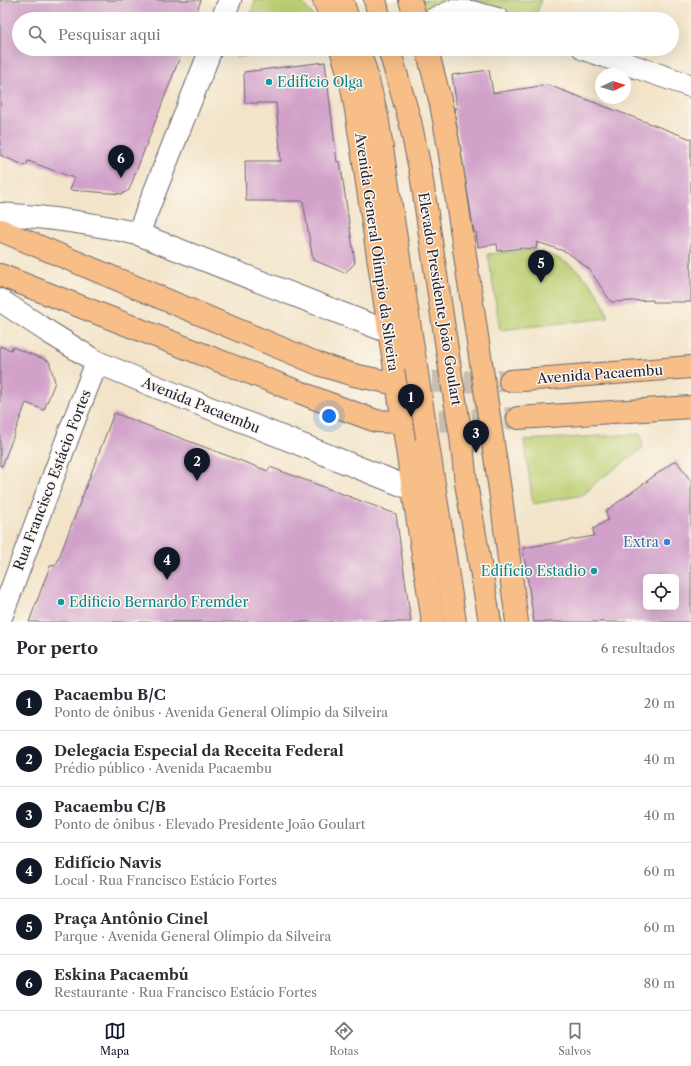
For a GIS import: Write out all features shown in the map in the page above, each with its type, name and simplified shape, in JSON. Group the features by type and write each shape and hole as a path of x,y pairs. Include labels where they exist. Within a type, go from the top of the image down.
{"main road":[{"path":"375,0 378,12"},
{"name":"Avenida General Olímpio da Silveira","path":"343,56 351,82 356,110 388,332 433,622"},
{"path":"360,56 377,116 455,622"},
{"name":"Elevado Presidente João Goulart","path":"391,56 410,121 421,174 461,436 466,483 490,622"},
{"path":"428,56 441,104 449,148 501,497 517,622"},
{"path":"0,230 321,365 354,376 387,382"},
{"path":"0,275 334,406 376,421 397,422"},
{"name":"Avenida Pacaembu","path":"510,381 691,367"},
{"path":"518,418 691,407"}],"street":[{"path":"225,12 230,0"},
{"path":"453,12 472,12"},
{"path":"138,234 208,56"},
{"path":"604,56 691,86"},
{"path":"0,214 37,217 112,228 138,234 388,332"},
{"name":"Avenida Pacaembu","path":"0,300 97,362 412,489"},
{"name":"Rua Francisco Estácio Fortes","path":"0,620 97,362"}],"green space":[{"path":"255,0 300,0 310,12 251,12"},
{"path":"417,0 541,0 537,12 420,12"},
{"path":"529,250 556,257 579,272 597,293 604,305 608,318 500,330 488,254"},
{"path":"641,434 643,448 599,480 583,495 533,504 524,440"}],"building":[{"path":"0,0 201,0 197,12 12,12 12,56 180,56 129,190 122,194 70,190 74,178 28,161 26,166 0,155"},
{"path":"325,62 337,162 340,161 355,263 345,273 313,260 303,201 246,201 245,161 281,161 276,103 245,103 244,72"},
{"path":"489,70 493,93 548,85 691,139 691,302 653,302 653,300 611,302 589,269 567,252 537,242 536,249 522,248 498,251 497,244 478,247 476,232 474,232 454,108 457,108 452,75"},
{"path":"0,346 11,350 12,347 49,361 55,382 44,410 26,403 2,466 0,466"},
{"path":"114,413 268,471 270,467 396,514 411,622 29,622 50,566 56,565"},
{"path":"676,460 691,481 691,622 534,622 523,548 594,536 593,529 608,520 606,511"}],"tunnel":[{"path":"399,382 510,381"},
{"path":"406,422 518,418"}],"place":[{"name":"Edifício Olga","path":"269,82"},
{"name":"Eskina Pacaembú","path":"121,178"},
{"name":"Praça Antônio Cinel","path":"541,283"},
{"name":"Pacaembu B/C","path":"411,417"},
{"name":"Pacaembu C/B","path":"476,453"},
{"name":"Delegacia Especial da Receita Federal","path":"197,481"},
{"name":"Extra","path":"667,542"},
{"name":"Edifício Estadio","path":"594,571"},
{"name":"Edifício Navis","path":"167,580"},
{"name":"Edificio Bernardo Fremder","path":"61,602"}]}
